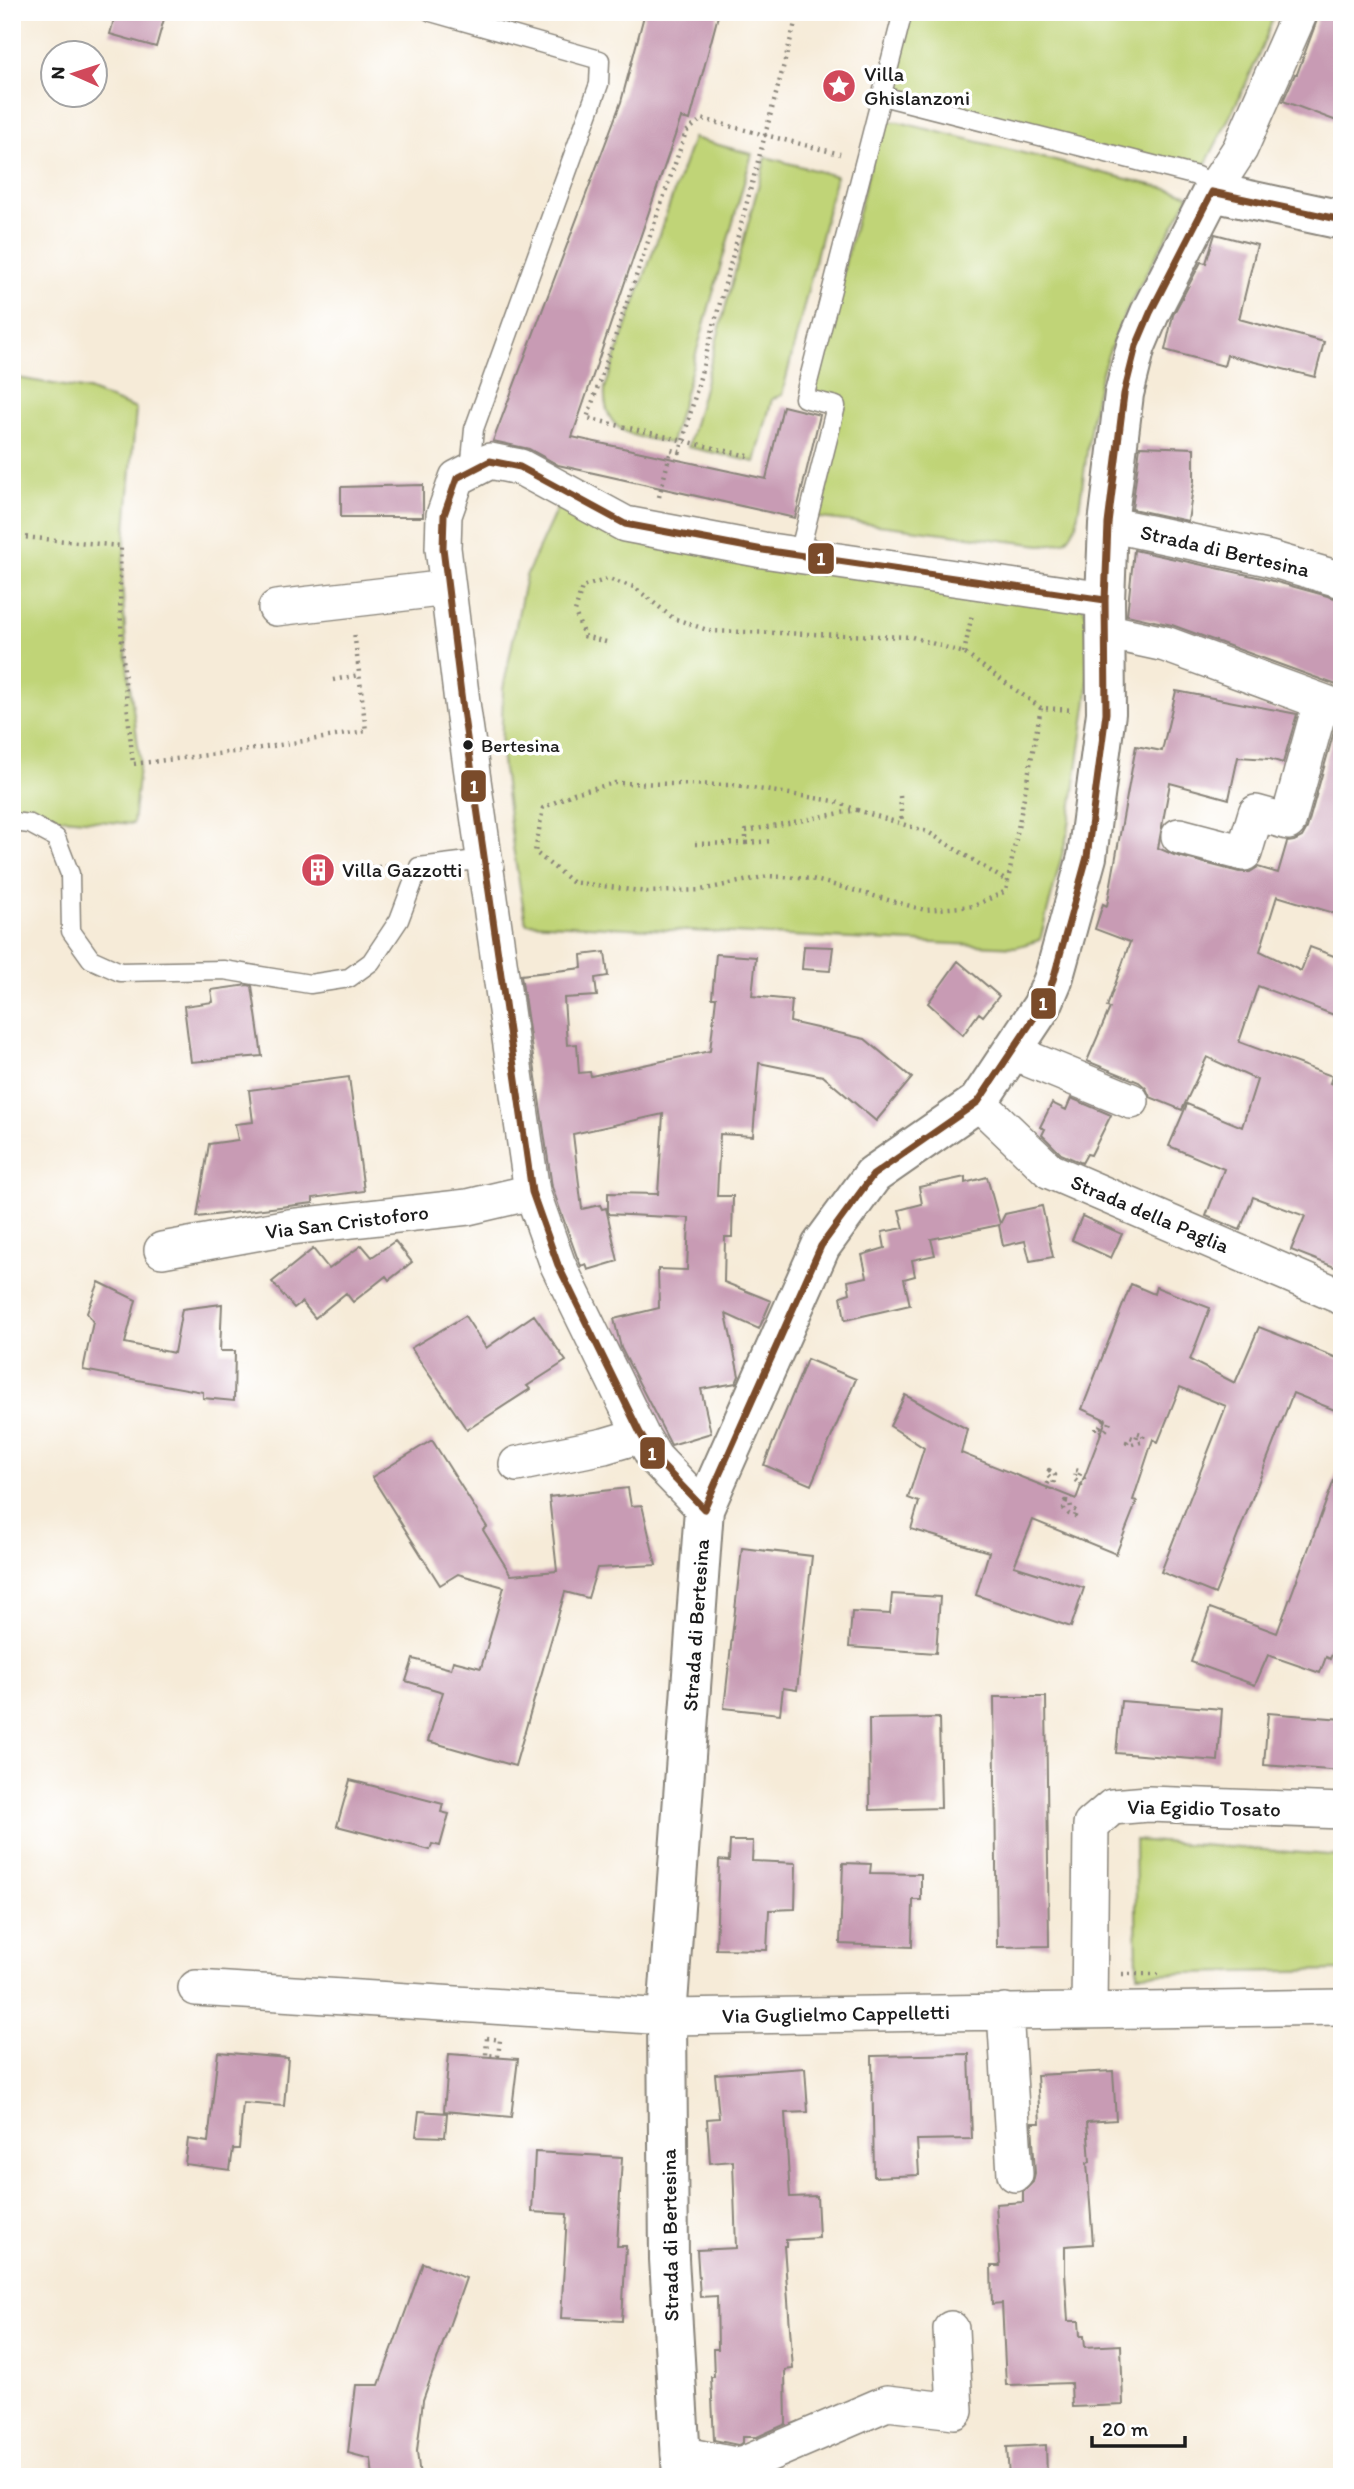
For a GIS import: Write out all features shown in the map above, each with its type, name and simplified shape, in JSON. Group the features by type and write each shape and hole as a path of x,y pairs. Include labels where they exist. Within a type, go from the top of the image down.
{"street":[{"path":"1300,12 1240,149 1212,192 1342,220"},
{"name":"Strada di Bertesina","path":"951,2329 955,2411 887,2403 740,2466 680,2465 669,2259 667,2017 704,1508 821,1246 873,1175 978,1102 1042,1006 1053,980 1087,857 1106,713 1108,524 1124,394 1136,346 1212,192"},
{"path":"704,1508 655,1458 641,1435 558,1265 532,1192 443,548 444,515 457,478 490,461 520,467 625,524 979,582 1105,616 1165,644 1331,706 1288,822 1256,813 1244,853 1179,836"},
{"name":"Strada di Bertesina","path":"1108,524 1267,558 1342,580"},
{"path":"276,608 448,588"},
{"path":"1016,1046 1031,1060 1131,1101"},
{"name":"Strada della Paglia","path":"978,1102 1050,1171 1342,1297"},
{"name":"Via San Cristoforo","path":"162,1250 289,1227 468,1207 532,1192"},
{"path":"517,1464 604,1446 641,1435"},
{"name":"Via Egidio Tosato","path":"1089,2011 1091,1825 1112,1807 1148,1804 1342,1811"},
{"path":"196,1988 667,2017"},
{"name":"Via Guglielmo Cappelletti","path":"667,2017 1342,2007"},
{"path":"1005,2011 1015,2174"}],"lane":[{"path":"431,12 600,60 599,84 474,429 470,471"},
{"path":"799,554 836,406 804,398 903,12"},
{"path":"882,96 1197,176 1212,192"},
{"path":"12,822 30,824 56,838 70,874 71,931 91,959 120,972 224,970 310,984 349,978 371,962 399,920 419,867 485,859"}],"path":[{"path":"652,529 671,450 680,452 798,12"},
{"path":"748,456 587,418 686,132 702,119 840,154"},
{"path":"12,536 121,546 124,665 133,764 242,751 366,731 351,599"},
{"path":"606,642 584,636 575,612 582,587 608,579 634,587 673,618 710,631 912,637 964,653 1041,708 1008,881 1006,891 974,906 925,910 812,879 768,876 701,890 647,892 572,882 535,852 542,808 574,793 615,783 733,785 834,801 928,832 1008,881"},
{"path":"964,653 979,582"},
{"path":"333,680 359,676"},
{"path":"901,796 902,824"},
{"path":"746,843 746,831 857,810"},
{"path":"695,844 774,841"},
{"path":"364,868 380,866"},
{"path":"487,2038 500,2040 498,2056 486,2055 487,2038"}],"green space":[{"path":"908,12 1275,12 1250,75 1200,175 897,101 889,83"},
{"path":"882,121 899,122 1187,194 1189,197 1133,298 1106,360 1091,420 1076,524 1070,536 1063,542 1041,545 812,517 837,415 812,390"},
{"path":"693,138 752,154 671,443 633,435 615,424 605,403 605,388"},
{"path":"766,157 836,176 782,395 772,399 755,462 688,447"},
{"path":"12,377 88,390 136,409 122,578 127,664 140,759 133,824 12,814"},
{"path":"558,506 1077,593 1092,627 1087,700 1068,832 1040,940 1016,947 526,923 501,753 503,689 526,576"},
{"path":"1135,1840 1342,1856 1342,1970 1137,1974"}],"building":[{"path":"116,12 166,12 156,47 110,34"},
{"path":"645,12 719,12 690,120 681,118 572,437 766,479 783,406 820,415 795,518 558,465 529,449 493,441 621,102"},
{"path":"1320,12 1342,12 1342,123 1283,101 1297,74"},
{"path":"1215,234 1257,245 1239,319 1324,342 1315,377 1227,355 1224,366 1165,350 1173,315 1201,262 1206,263"},
{"path":"1140,446 1194,448 1194,481 1188,521 1132,509"},
{"path":"423,485 423,517 341,517 341,487"},
{"path":"1134,550 1262,578 1342,600 1342,687 1172,625 1127,615"},
{"path":"1176,691 1297,714 1283,763 1270,759 1238,757 1229,799 1170,783 1158,848 1174,855 1239,872 1250,872 1258,867 1278,873 1287,842 1302,837 1307,828 1335,728 1342,729 1342,895 1337,914 1277,896 1260,951 1301,971 1310,947 1342,959 1342,1018 1258,986 1239,1042 1332,1076 1330,1083 1342,1087 1342,1270 1291,1250 1305,1216 1253,1197 1240,1230 1206,1216 1224,1169 1169,1146 1187,1104 1242,1127 1257,1080 1207,1057 1182,1110 1150,1097 1139,1082 1087,1061 1110,1008 1107,1007 1130,942 1095,929 1103,904 1107,906 1136,746 1162,751"},
{"path":"804,946 833,947 830,971 802,969"},
{"path":"605,952 608,976 595,978 597,996 564,998 567,1045 577,1044 579,1073 590,1072 591,1076 710,1051 716,998 712,998 716,954 756,957 752,996 792,1000 790,1022 865,1039 912,1078 876,1121 823,1076 759,1063 753,1136 720,1134 717,1196 733,1196 732,1237 725,1237 724,1282 771,1301 759,1329 726,1314 739,1376 736,1383 701,1389 711,1433 671,1445 621,1348 614,1319 659,1308 658,1269 687,1270 689,1218 608,1214 608,1193 658,1194 663,1114 573,1134 582,1209 600,1205 602,1209 606,1208 618,1261 588,1270 586,1264 581,1266 577,1257 552,1187 521,975 582,968 581,955"},
{"path":"958,961 999,996 983,1016 979,1013 963,1035 928,1003"},
{"path":"252,986 262,1056 191,1062 184,1006 213,1002 211,990"},
{"path":"349,1077 364,1191 313,1198 313,1203 197,1217 209,1144 238,1140 235,1124 253,1122 249,1090"},
{"path":"1071,1098 1111,1115 1091,1155 1087,1154 1082,1163 1061,1154 1042,1135 1045,1129 1040,1127 1052,1103 1066,1110"},
{"path":"965,1177 965,1183 987,1177 1000,1224 1005,1214 1042,1206 1053,1257 1030,1261 1025,1241 1003,1246 999,1225 931,1239 935,1255 912,1260 915,1276 904,1279 910,1305 845,1320 841,1296 850,1293 848,1281 867,1277 862,1255 885,1248 882,1232 904,1228 899,1210 922,1204 919,1187"},
{"path":"1082,1216 1122,1234 1111,1258 1072,1240"},
{"path":"395,1241 412,1262 389,1280 386,1276 353,1302 346,1293 315,1318 302,1302 294,1308 272,1282 313,1249 329,1269 362,1245 372,1257"},
{"path":"99,1282 136,1300 125,1343 174,1353 182,1309 222,1304 220,1351 235,1351 234,1401 203,1398 203,1392 83,1370 93,1322 87,1313"},
{"path":"1131,1284 1154,1294 1156,1287 1210,1308 1190,1360 1235,1383 1259,1327 1342,1360 1342,1413 1293,1393 1215,1594 1161,1572 1226,1406 1180,1387 1158,1442 1153,1439 1133,1500 1137,1501 1116,1554 1033,1520 1014,1566 1084,1588 1071,1627 976,1595 989,1552 911,1529 919,1502 908,1498 924,1448 890,1426 905,1395 967,1429 961,1453 1076,1499 1106,1420 1082,1409"},
{"path":"534,1315 566,1361 527,1386 530,1389 467,1430 411,1348 465,1316 486,1348"},
{"path":"807,1359 856,1379 811,1485 764,1465"},
{"path":"432,1440 487,1527 483,1530 511,1575 557,1571 549,1497 628,1488 631,1506 642,1505 656,1565 597,1568 588,1598 565,1592 515,1766 428,1741 443,1692 406,1681 413,1659 451,1669 453,1661 481,1668 504,1587 458,1574 440,1585 372,1477"},
{"path":"1339,1467 1342,1468 1342,1629 1330,1659 1326,1657 1320,1673 1268,1655 1255,1685 1191,1662 1210,1608 1277,1633"},
{"path":"742,1548 812,1556 797,1690 783,1688 780,1714 724,1708"},
{"path":"892,1594 940,1597 936,1653 849,1647 852,1612 890,1614"},
{"path":"994,1697 1046,1697 1049,1946 997,1947"},
{"path":"1121,1701 1222,1709 1218,1761 1116,1753"},
{"path":"1268,1713 1342,1719 1342,1771 1264,1765"},
{"path":"939,1718 941,1808 870,1810 869,1719"},
{"path":"350,1780 443,1804 441,1812 449,1814 440,1846 432,1844 430,1850 337,1826"},
{"path":"730,1841 753,1841 752,1861 796,1863 795,1909 769,1910 767,1950 716,1949 719,1860 729,1861"},
{"path":"843,1863 871,1864 870,1873 921,1874 921,1900 913,1900 912,1947 840,1944"},
{"path":"218,2052 288,2058 284,2106 243,2103 239,2149 233,2149 230,2170 185,2164 188,2139 208,2142"},
{"path":"449,2054 518,2059 511,2117 444,2111"},
{"path":"969,2054 972,2139 917,2140 919,2175 874,2177 872,2056"},
{"path":"805,2068 808,2112 785,2113 790,2197 817,2196 819,2238 786,2240 784,2246 793,2369 785,2370 786,2424 757,2437 743,2437 743,2443 738,2445 714,2440 711,2377 714,2377 713,2349 718,2349 717,2296 700,2297 697,2250 736,2248 733,2161 710,2163 707,2119 719,2118 715,2074"},
{"path":"1113,2071 1116,2120 1087,2122 1093,2244 1065,2246 1065,2272 1068,2321 1079,2321 1080,2336 1084,2336 1085,2347 1121,2345 1123,2405 1072,2407 1071,2383 1006,2385 1002,2303 992,2304 991,2266 1000,2266 996,2204 1023,2202 1023,2192 1033,2182 1035,2173 1032,2123 1040,2123 1037,2075"},
{"path":"419,2111 447,2113 445,2137 416,2136"},
{"path":"535,2152 622,2157 617,2246 626,2246 622,2321 561,2318 567,2214 532,2212"},
{"path":"423,2263 466,2278 423,2400 417,2451 420,2477 373,2477 371,2459 348,2453 356,2385 379,2385"},
{"path":"1046,2445 1047,2477 1009,2477 1007,2447"}],"transit line":[{"name":"1","path":"1212,192 1342,220"},
{"name":"1","path":"1105,600 1108,524 1124,394 1136,346 1212,192"},
{"name":"1","path":"490,461 520,467 625,524 763,550 1105,600 1106,713 1087,857 1053,980 1042,1006 978,1102 873,1175 821,1246 704,1509 655,1458 641,1435 558,1265 532,1192 463,710 443,548 444,515 457,478 490,461"}],"place":[{"name":"Villa Ghislanzoni","path":"839,86"},
{"name":"Bertesina","path":"468,745"},
{"name":"Villa Gazzotti","path":"318,870"}]}
